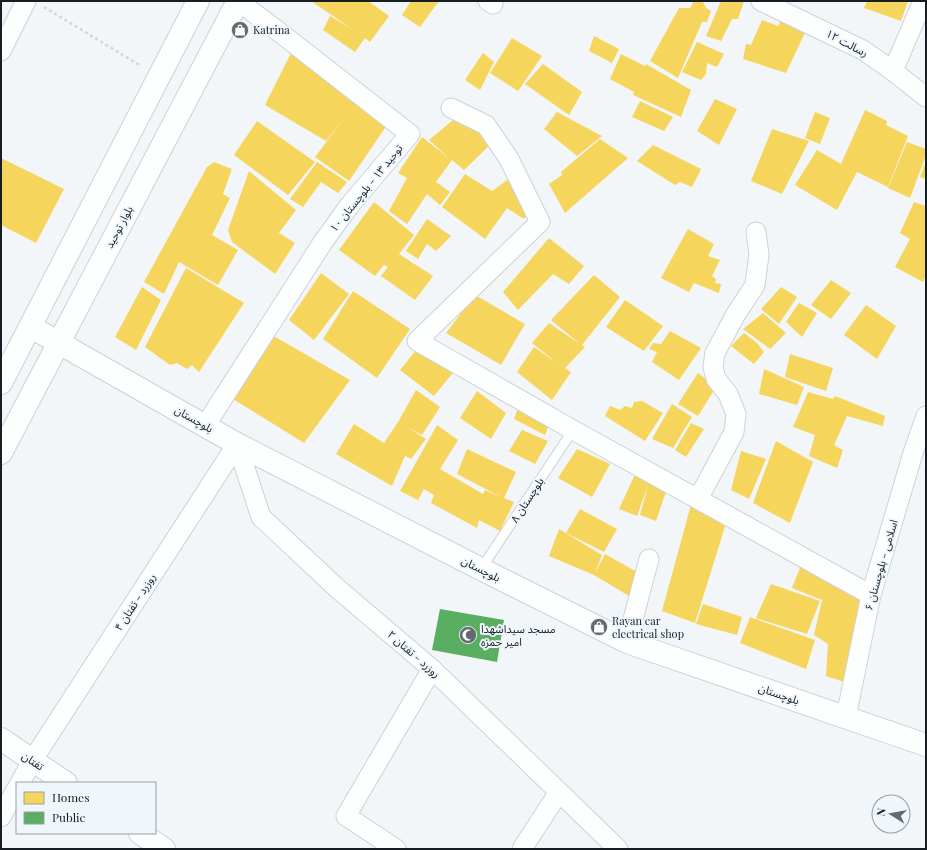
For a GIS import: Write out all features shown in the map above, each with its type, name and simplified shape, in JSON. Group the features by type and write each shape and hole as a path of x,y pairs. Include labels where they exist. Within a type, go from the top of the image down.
{"street":[{"path":"1,383 198,1"},
{"name":"بلوار توحید","path":"1,453 238,1"},
{"name":"توحید ۱۳ - بلوچستان ۱۰","path":"205,426 327,236 349,206 410,134 238,1"},
{"name":"رسالت ۱۲","path":"761,1 863,50 926,97"},
{"path":"893,71 923,1"},
{"path":"1,51 33,3"},
{"path":"451,108 486,125 509,159 540,222 417,340 573,430 871,595"},
{"path":"698,499 734,432 736,414 728,394 716,379 713,367 714,353 736,314 755,285 759,255 756,232"},
{"name":"بلوچستان","path":"31,327 237,444 627,642 926,745"},
{"name":"اسلامی - بلوچستان ۶","path":"846,717 871,595 919,456 926,416"},
{"name":"روزرد - تفتان ۲","path":"237,444 261,517 338,589 432,669 618,849"},
{"name":"روزرد - تفتان ۴","path":"21,782 32,761 237,444"},
{"path":"627,642 649,559"},
{"path":"396,849 346,816 432,669"},
{"name":"تفتان","path":"1,739 64,782"},
{"path":"1,817 16,790"},
{"path":"522,849 559,792"},
{"path":"142,834 164,849"}],"lane":[{"name":"بلوچستان ۸","path":"481,569 573,430"}],"path":[{"path":"33,3 160,77"}],"building: Homes":[{"path":"311,1 368,1 389,16 370,42 365,38 355,52 323,30 330,16 352,29"},
{"path":"411,1 439,1 420,27 402,15"},
{"path":"694,1 703,2 706,8 711,11 707,22 702,22 678,78 650,61 679,8 690,8"},
{"path":"721,1 744,1 738,19 732,19 721,41 706,36"},
{"path":"867,1 908,1 901,21 864,8"},
{"path":"784,15 809,24 786,73 743,59 746,44 751,45 762,20 778,26"},
{"path":"594,36 619,49 612,63 589,51"},
{"path":"512,38 542,56 518,91 490,73"},
{"path":"697,42 724,54 717,67 707,63 706,74 701,80 682,72"},
{"path":"293,49 389,122 349,181 315,157 345,117 326,141 265,105"},
{"path":"483,53 494,62 480,90 465,80"},
{"path":"621,54 645,66 646,64 691,90 681,117 633,95 634,92 610,79"},
{"path":"543,64 582,92 569,115 525,84"},
{"path":"715,99 737,109 719,145 697,131"},
{"path":"640,101 673,117 664,131 632,117"},
{"path":"865,110 887,121 886,125 908,136 888,187 857,172 837,210 795,185 817,150 841,164"},
{"path":"557,112 602,136 577,156 544,129"},
{"path":"815,112 830,118 820,144 805,138"},
{"path":"458,116 493,142 464,170 452,160 436,182 450,192 440,205 427,194 407,224 389,211 407,178 398,173 422,137 450,159 429,140"},
{"path":"257,121 315,162 288,195 234,155"},
{"path":"772,129 809,141 782,194 751,181"},
{"path":"600,139 628,158 565,213 549,184 562,175 561,172"},
{"path":"907,142 926,149 926,155 910,198 888,188"},
{"path":"653,145 701,169 692,187 680,182 675,185 637,161"},
{"path":"1,158 64,189 36,243 1,225"},
{"path":"926,160 926,179 920,177"},
{"path":"214,162 232,169 223,194 230,198 212,235 238,250 218,285 179,262 164,294 144,282 207,167"},
{"path":"317,162 347,182 338,193 321,182 303,207 290,199"},
{"path":"249,171 296,210 279,233 295,243 275,274 232,242 228,230"},
{"path":"465,174 492,191 507,180 534,205 524,219 507,208 485,239 442,207"},
{"path":"374,202 414,235 399,254 433,276 415,300 381,276 388,267 384,265 375,276 339,250"},
{"path":"914,202 926,206 926,275 923,282 895,267 910,239 900,233"},
{"path":"427,219 451,236 436,251 427,244 418,259 406,251"},
{"path":"688,229 714,244 708,256 720,260 712,276 716,279 715,283 721,284 719,293 694,283 689,292 661,278"},
{"path":"549,238 584,266 569,284 553,274 518,310 503,292"},
{"path":"186,268 244,303 199,372 192,365 187,369 177,363 170,365 145,347"},
{"path":"321,273 349,294 314,340 289,320"},
{"path":"594,275 620,297 582,345 585,347 565,368 571,372 552,400 517,372 534,347 557,363 532,343 549,323 580,344 551,320"},
{"path":"831,280 851,293 831,319 811,305"},
{"path":"142,287 161,300 136,350 115,337"},
{"path":"781,287 797,297 779,324 761,309"},
{"path":"353,291 410,329 377,378 323,339"},
{"path":"475,295 525,324 501,365 446,333"},
{"path":"625,300 663,326 644,351 606,327"},
{"path":"799,303 817,313 802,337 786,322"},
{"path":"866,305 896,326 877,359 844,335"},
{"path":"763,313 786,333 770,349 743,329"},
{"path":"670,331 701,348 679,380 652,362 657,352 649,349 653,343 661,344"},
{"path":"744,333 757,343 764,352 754,364 731,346"},
{"path":"272,335 350,380 304,443 228,396"},
{"path":"422,343 456,369 434,396 400,370"},
{"path":"790,354 833,368 826,391 785,377"},
{"path":"764,369 804,387 797,405 759,394"},
{"path":"698,373 716,387 698,416 678,404"},
{"path":"416,390 440,407 422,435 407,427 426,439 411,459 400,453 405,456 392,486 336,454 354,424 384,443"},
{"path":"477,391 506,413 491,439 460,418"},
{"path":"808,392 833,399 835,396 885,416 883,426 847,416 834,445 843,450 837,468 809,456 815,435 793,427"},
{"path":"642,401 663,413 645,441 605,416 610,406 620,410 625,406 632,408 634,402"},
{"path":"520,402 551,420 545,435 514,419"},
{"path":"672,404 692,417 673,448 652,439"},
{"path":"691,423 704,429 686,457 675,450"},
{"path":"437,425 458,440 440,469 483,494 485,490 501,497 457,474 467,449 516,472 504,498 514,502 500,531 479,520 477,528 431,503 434,495 424,489 418,500 400,491"},
{"path":"522,430 548,441 535,464 509,451"},
{"path":"776,441 813,462 790,523 753,503"},
{"path":"577,449 610,464 592,497 558,478"},
{"path":"741,451 766,459 749,499 731,490"},
{"path":"637,470 668,486 656,521 640,515 648,485 637,516 619,509"},
{"path":"692,501 727,520 695,623 662,611"},
{"path":"580,509 617,529 604,552 566,533"},
{"path":"559,529 602,555 595,573 605,554 644,576 634,599 594,575 549,556"},
{"path":"803,560 862,593 844,682 826,676 828,644 814,635 822,600 792,588"},
{"path":"771,584 820,601 807,634 756,618"},
{"path":"703,604 742,617 737,635 696,624"},
{"path":"750,617 815,640 806,669 740,643"}],"building: Public":[{"name":"مسجد سیداشهدا امیر حمزه","path":"440,609 504,620 497,662 432,650"}],"place":[{"name":"Katrina","path":"240,30"},
{"name":"Rayan car electrical shop","path":"599,627"},
{"name":"مسجد سیداشهدا امیر حمزه","path":"468,635"}]}
